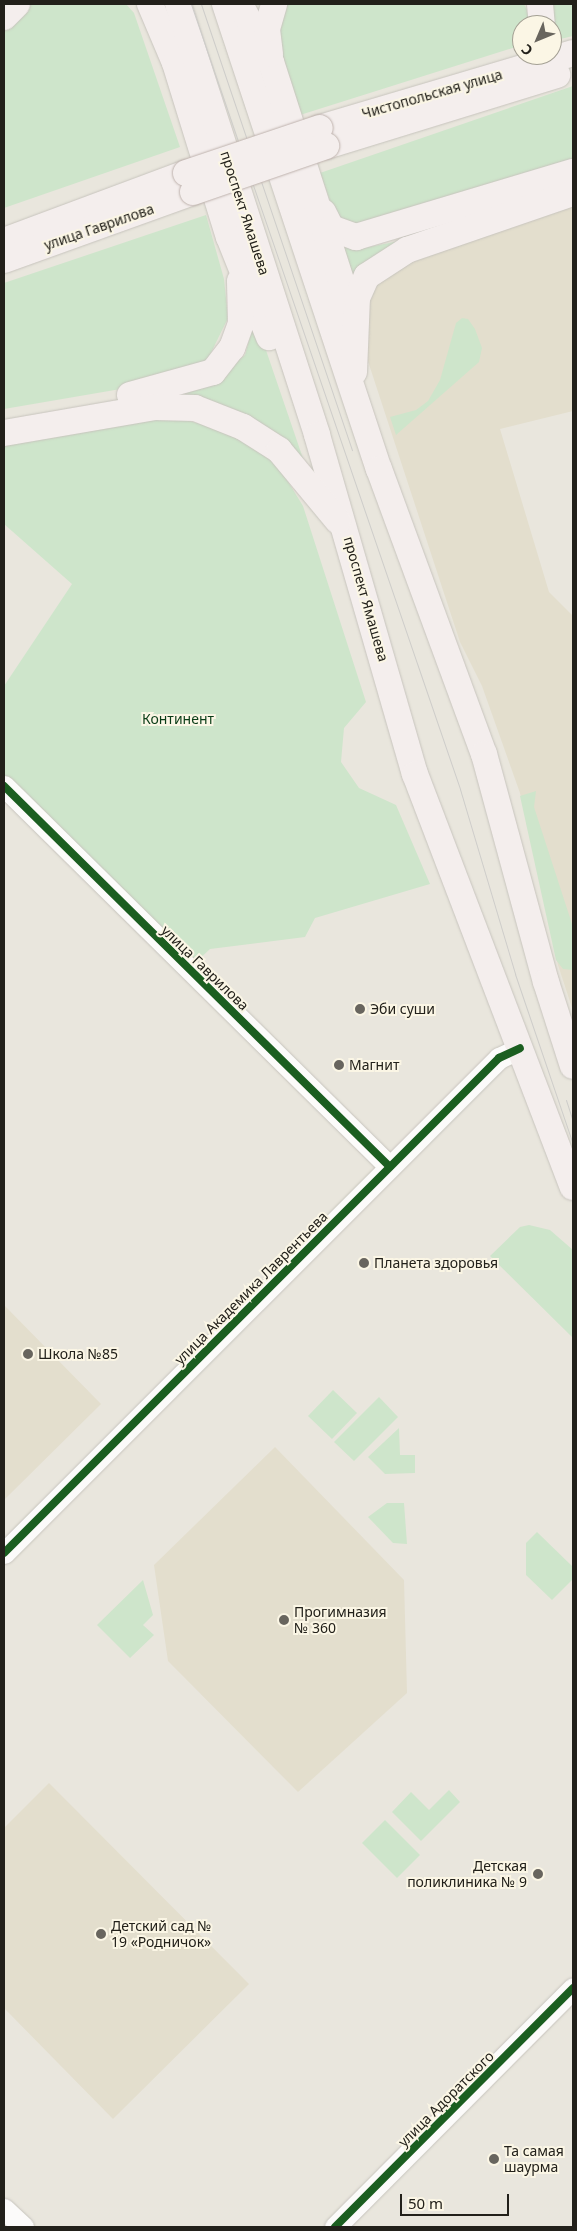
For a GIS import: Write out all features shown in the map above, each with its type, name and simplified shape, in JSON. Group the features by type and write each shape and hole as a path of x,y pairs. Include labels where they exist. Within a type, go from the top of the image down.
{"main road":[{"path":"4,17 17,4"},
{"path":"150,4 175,63 239,263 272,345 317,435"},
{"path":"164,4 175,63"},
{"name":"проспект Ямашева","path":"178,4 347,532 415,774 573,1188"},
{"path":"224,4 354,392 484,754 546,982 573,1066"},
{"path":"240,4 272,62"},
{"path":"274,4 267,28 272,62 320,206 354,321"},
{"path":"382,107 512,59"},
{"name":"Чистопольская улица","path":"323,137 382,107 570,68"},
{"name":"Чистопольская улица","path":"323,137 570,68"},
{"path":"189,182 323,137"},
{"path":"320,206 331,228 356,237 573,172"},
{"name":"улица Гаврилова","path":"5,245 139,214 189,182"},
{"name":"улица Гаврилова","path":"5,245 189,182"},
{"path":"354,392 354,321 357,298 367,276 407,250 573,193"},
{"path":"4,269 139,214"},
{"path":"4,416 158,390 213,372 232,348 241,323 239,263"},
{"path":"4,433 154,407 195,408 243,427 279,450 347,532"}],"street":[{"name":"улица Гаврилова","path":"4,786 390,1167"},
{"name":"улица Академика Лаврентьева","path":"4,1553 499,1058 520,1048"},
{"name":"улица Адоратского","path":"335,2227 573,1988"},
{"path":"4,2209 23,2227"}],"shaded area":[{"path":"573,199 573,411 500,429 549,592 573,616 573,1011 558,965 520,793 482,686 460,642 363,346 373,279 387,266"},
{"name":"Школа №85","path":"4,1305 101,1404 4,1500"},
{"name":"Прогимназия № 360","path":"275,1447 404,1580 407,1693 298,1792 168,1661 154,1565"},
{"name":"Детский сад № 19 «Родничок»","path":"49,1783 249,1984 113,2119 4,2008 4,1828"}],"green space":[{"path":"28,4 126,4 134,13 180,147 4,208 4,28"},
{"path":"283,4 524,4 529,15 512,15 512,48 300,115 274,32"},
{"path":"546,4 573,4 573,36 562,39 562,15 548,15"},
{"path":"573,86 573,167 361,230 336,218 320,173"},
{"path":"206,215 224,279 228,318 205,365 144,385 4,409 4,283"},
{"path":"399,241 349,285 335,243 359,249"},
{"path":"255,318 310,479 224,410 172,393 218,378 245,355"},
{"path":"462,318 468,319 475,329 482,348 479,362 396,435 390,417 416,410 428,401 440,380 456,323"},
{"name":"Континент","path":"180,419 232,431 276,462 303,506 366,702 344,728 341,762 359,788 396,805 430,884 315,918 305,937 210,949 193,965 4,775 4,686 72,584 4,524 4,441 145,420"},
{"path":"536,791 534,807 573,927 573,970 563,969 556,960 520,796"},
{"path":"529,1225 550,1230 573,1250 573,1338 490,1256 520,1227"},
{"path":"333,1390 357,1413 332,1439 308,1416"},
{"path":"379,1397 398,1417 354,1461 334,1442"},
{"path":"399,1428 400,1455 415,1455 415,1473 385,1474 368,1457"},
{"path":"387,1503 404,1503 407,1544 393,1543 368,1517"},
{"path":"537,1532 573,1567 573,1579 552,1600 526,1575 526,1543"},
{"path":"143,1580 153,1615 143,1625 154,1635 130,1658 97,1625"},
{"path":"449,1790 460,1802 421,1841 392,1812 411,1792 429,1810"},
{"path":"385,1820 420,1855 397,1878 362,1843"}],"tram line":[{"path":"191,4 460,789 515,974 573,1144"},
{"path":"201,4 352,450"},
{"path":"566,1100 573,1122"}],"cycle path":[{"path":"4,786 390,1167"},
{"path":"4,1553 499,1058 520,1048"},
{"path":"335,2227 573,1988"}],"place":[{"name":"Эби суши","path":"360,1009"},
{"name":"Магнит","path":"339,1065"},
{"name":"Планета здоровья","path":"364,1263"},
{"name":"Школа №85","path":"28,1354"},
{"name":"Прогимназия № 360","path":"284,1620"},
{"name":"Детская поликлиника № 9","path":"538,1874"},
{"name":"Детский сад № 19 «Родничок»","path":"101,1934"},
{"name":"Та самая шаурма","path":"494,2159"}]}
